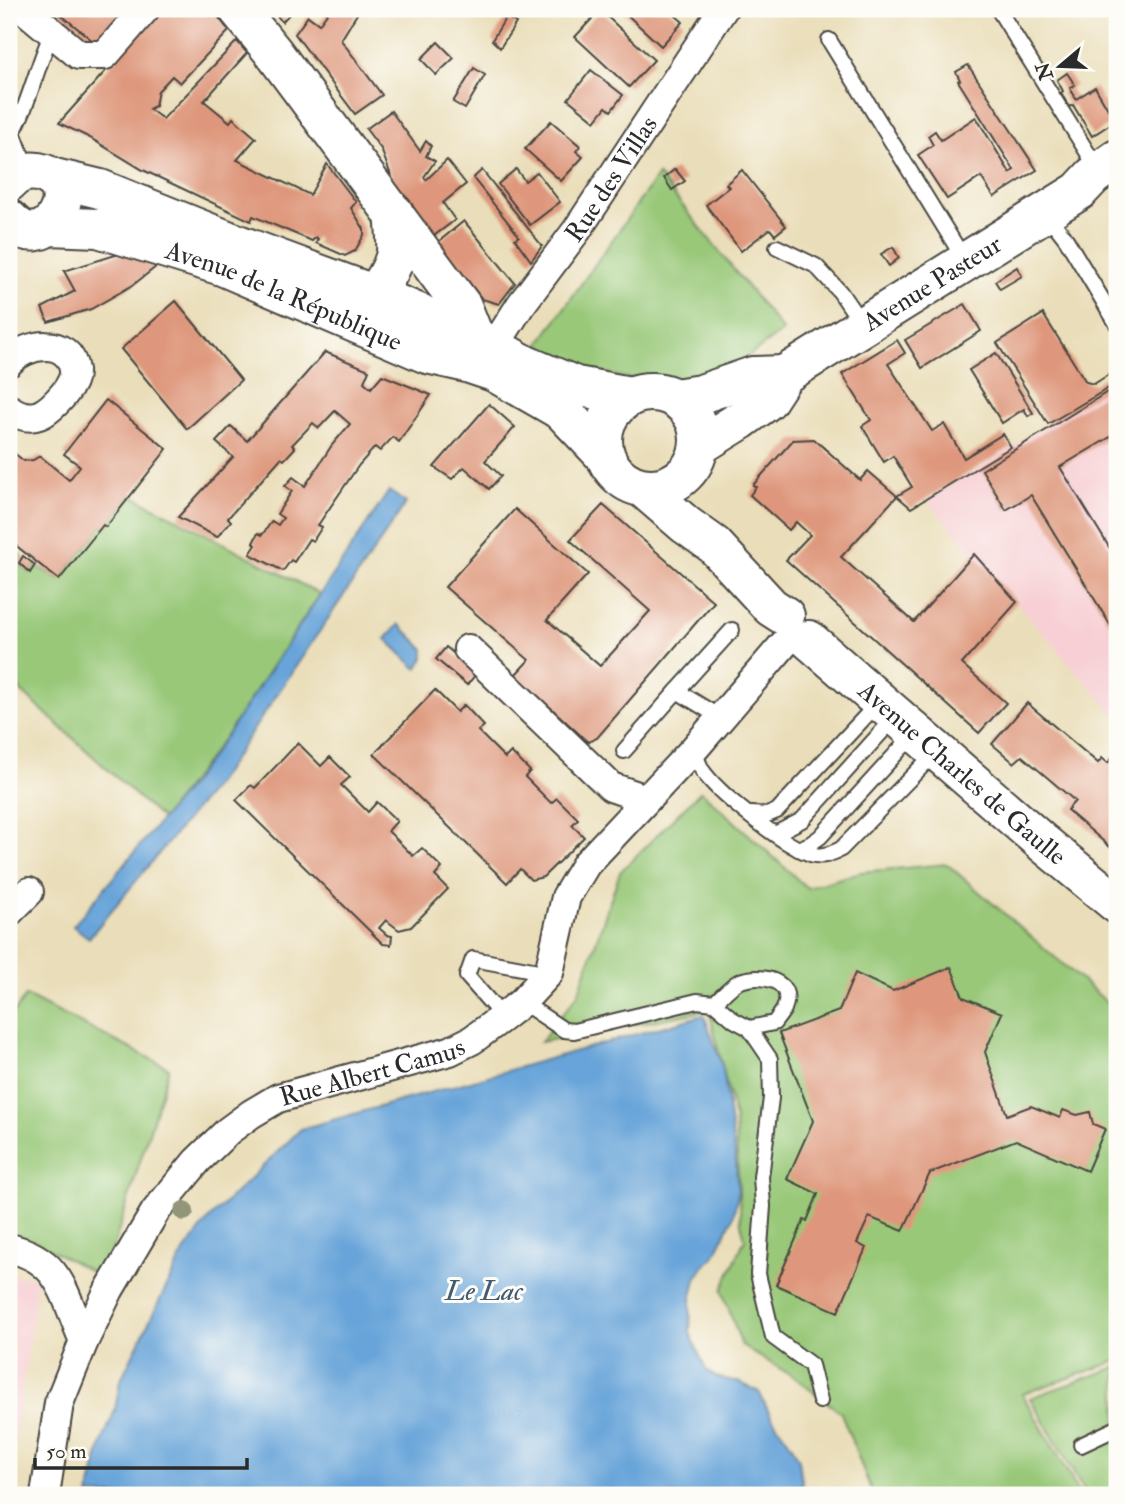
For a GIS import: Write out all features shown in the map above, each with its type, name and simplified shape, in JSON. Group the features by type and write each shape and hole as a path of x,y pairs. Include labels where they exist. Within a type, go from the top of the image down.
{"main road":[{"path":"238,9 394,213 462,306 484,341 526,365 576,386 630,396"},
{"path":"19,163 60,190 62,206 55,220 23,230"},
{"name":"Avenue de la République","path":"19,163 100,189 373,294 484,341"},
{"name":"Avenue Pasteur","path":"695,457 767,401 784,374 1103,177"},
{"path":"160,247 224,255 352,303 365,301 391,270 396,253 394,213"},
{"name":"Avenue de la République","path":"23,230 98,228 222,266 427,354 467,363 514,382 562,411 604,455"},
{"name":"Avenue Pasteur","path":"675,398 701,394 753,376 784,374"},
{"path":"653,391 675,398 689,410 697,427 695,457 681,478 670,485 657,489 630,485 610,467 604,455 602,438 606,420 615,406 630,396 653,391"},
{"name":"Avenue Charles de Gaulle","path":"695,457 714,545"},
{"name":"Avenue Charles de Gaulle","path":"643,488 714,545 793,633 907,725 1117,904"}],"street":[{"path":"24,9 79,55 105,55 145,9"},
{"name":"Rue des Villas","path":"484,341 520,306 577,230 723,9"},
{"path":"9,362 37,345 53,345 69,357 74,372 69,389 49,412 20,417 9,410"},
{"path":"550,973 566,897 586,864 694,749 793,633"},
{"path":"468,649 611,787 646,799"},
{"path":"9,912 29,892"},
{"name":"Rue Albert Camus","path":"46,1495 59,1404 83,1341 109,1290 155,1212 197,1161 228,1131 278,1098 450,1051 472,1040 513,1010 550,973"},
{"path":"9,1248 39,1259 61,1282 83,1341"}],"lane":[{"path":"998,9 1103,177"},
{"path":"19,163 31,91 41,55 52,33"},
{"path":"829,40 965,260"},
{"path":"1045,211 1066,239 1117,324"},
{"path":"777,247 816,265 840,292 862,324"},
{"path":"624,751 732,630"},
{"path":"677,691 721,718"},
{"path":"750,814 767,816 777,811 907,725"},
{"path":"775,834 802,820 907,725"},
{"path":"798,849 820,837 907,725"},
{"path":"694,749 702,772 717,788 775,834 798,849 817,856 841,849 907,725"},
{"path":"550,973 473,959 467,976 513,1010 564,1030 574,1031 697,1001 714,1003 734,1020 749,1028 770,1059 771,1098 761,1177 763,1206 758,1275 773,1337 811,1365 820,1401"},
{"path":"714,1003 739,981 761,977 776,980 785,990 785,1007 774,1023 749,1028"},
{"path":"1081,1445 1117,1428"}],"shaded area":[{"path":"1117,382 1117,718 927,500"},
{"path":"9,1274 38,1279 9,1480"}],"green space":[{"path":"658,175 783,331 735,365 699,379 652,381 602,373 578,365 539,344"},
{"path":"131,495 320,594 228,733 162,819 9,680 9,545 23,556 19,563 30,573 35,565 59,580"},
{"path":"701,791 807,888 861,872 947,864 1117,1011 1117,1361 1022,1394 1081,1495 873,1495 841,1413 794,1377 742,1346 722,1290 745,1239 741,1224 735,1119 709,1010 541,1042 578,994 620,872"},
{"path":"26,996 169,1068 107,1268 96,1274 36,1242 9,1235 9,1019"},
{"path":"1117,1367 1117,1495 1087,1495 1030,1398"}],"water":[{"path":"389,491 406,503 218,782 89,938 73,926 191,784 228,733"},
{"path":"399,624 424,649 424,658 417,669 386,639"},
{"name":"Le Lac","path":"704,1015 723,1068 738,1195 733,1217 714,1257 703,1267 696,1279 691,1301 690,1333 706,1370 716,1377 739,1382 759,1392 799,1460 804,1495 89,1495 101,1445 115,1410 120,1381 183,1253 209,1219 301,1129"}],"building":[{"path":"54,9 128,9 100,41 93,41"},
{"path":"161,9 212,9 229,31 180,83 172,76 158,91 155,106 149,109 163,119 237,41 247,53 204,101 230,122 233,118 256,138 237,160 310,195 327,164 356,202 351,208 364,229 364,235 355,251 345,256 316,243 316,237 312,241 253,216 251,221 143,170 59,123"},
{"path":"272,9 294,9 282,22"},
{"path":"330,9 360,9 341,40 382,95 355,114 295,34 308,16 319,24"},
{"path":"668,9 683,22 661,46 623,11"},
{"path":"600,10 654,60 629,87 575,37"},
{"path":"506,17 516,23 500,48 492,40"},
{"path":"438,42 454,58 436,75 421,59"},
{"path":"968,65 1037,170 994,197 981,177 947,199 918,155 933,145 928,136 935,131 941,140 976,117 1010,173 1014,170 958,81 960,80 956,72"},
{"path":"474,68 485,75 465,109 453,102"},
{"path":"591,70 623,95 611,111 606,107 595,121 568,99"},
{"path":"1067,73 1075,85 1070,88 1076,99 1095,87 1115,121 1092,136 1073,105 1069,107 1061,93 1063,91 1057,80"},
{"path":"391,111 420,151 426,141 431,146 426,156 435,161 424,177 426,180 447,160 466,184 443,203 455,220 431,238 397,191 381,149 366,129"},
{"path":"551,121 580,146 576,151 583,157 561,181 525,149"},
{"path":"516,169 525,181 537,172 560,202 530,225 498,184"},
{"path":"675,169 685,181 672,190 664,178"},
{"path":"482,170 542,246 531,261 515,239 519,236 473,178"},
{"path":"742,170 786,226 775,235 770,229 741,251 706,205 729,187 726,184"},
{"path":"464,221 515,283 499,304 482,299 437,243"},
{"path":"893,247 899,258 889,266 881,254"},
{"path":"125,252 161,263 133,285 91,309 48,322 42,308 75,291 64,271"},
{"path":"1017,267 1022,276 1000,289 995,281"},
{"path":"176,301 241,380 187,429 121,349"},
{"path":"965,304 981,331 922,368 905,340"},
{"path":"1043,314 1086,382 1094,384 1116,370 1117,372 1117,383 1048,424 997,343"},
{"path":"897,340 905,353 888,364 932,431 944,424 964,458 1003,434 1011,447 911,508 897,496 912,487 893,456 884,462 862,426 871,420 842,374"},
{"path":"325,352 369,370 364,382 371,388 382,375 431,395 399,442 393,437 380,451 375,447 359,465 318,525 322,527 313,541 309,539 294,562 291,560 283,571 250,554 256,545 253,543 258,533 262,535 272,521 278,525 283,518 277,514 292,491 285,486 293,477 305,486 332,445 350,424 335,411 319,428 313,423 292,445 295,448 284,460 281,458 228,518 231,521 217,537 178,517 233,457 216,442 231,426 247,441"},
{"path":"996,353 1033,413 1028,416 1024,409 1002,423 969,370"},
{"path":"1117,386 1117,433 1060,467 1117,560 1117,636 1031,495 1006,510 982,470"},
{"path":"106,400 167,449 106,527 103,525 59,580 9,540 9,449 24,461 40,456 69,480 80,466 64,454"},
{"path":"489,404 515,427 485,461 501,476 489,489 464,467 452,479 434,467"},
{"path":"814,439 860,480 868,471 897,496 841,557 914,622 974,554 1017,602 962,664 1006,703 979,733 786,560 810,535 796,522 789,530 750,495 756,487 753,485 793,440"},
{"path":"603,505 714,602 597,738 588,742 515,675 529,660 445,587 515,509 588,574 547,620 600,666 650,611 570,540"},
{"path":"23,556 35,565 30,573 19,563"},
{"path":"446,647 477,673 467,685 436,659"},
{"path":"435,690 457,712 464,705 484,726 478,731 505,758 511,752 530,771 525,777 551,803 557,798 578,819 572,825 584,837 543,877 531,880 520,869 507,883 374,754"},
{"path":"1027,703 1098,763 1102,758 1108,763 1117,752 1117,775 1114,778 1117,781 1117,853 1067,810 1075,801 1022,756 1014,763 992,744"},
{"path":"298,743 321,766 330,757 350,777 341,785 368,812 377,802 397,821 388,831 413,856 422,848 442,868 435,876 448,889 411,927 399,930 386,920 379,928 392,936 391,945 383,944 236,800 251,785 255,788"},
{"path":"951,967 963,997 1002,1013 985,1052 1007,1115 1031,1106 1060,1118 1063,1110 1077,1115 1090,1112 1093,1124 1105,1129 1087,1171 1016,1140 930,1173 903,1231 869,1217 857,1243 866,1248 838,1312 776,1285 818,1194 787,1179 813,1121 779,1033 839,1011 855,973 893,991"}]}
